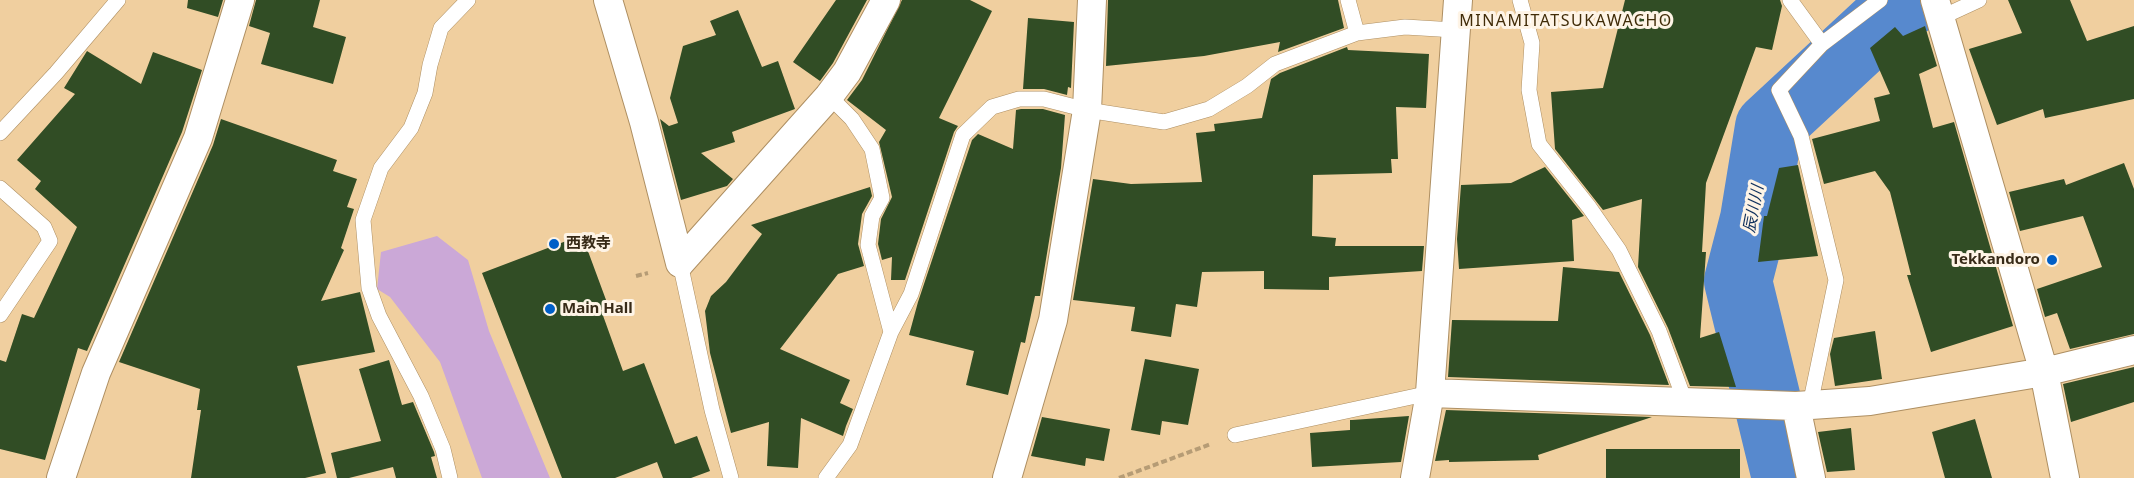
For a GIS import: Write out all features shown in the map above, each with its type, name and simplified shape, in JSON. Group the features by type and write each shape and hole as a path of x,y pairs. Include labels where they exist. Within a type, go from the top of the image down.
{"street":[{"path":"61,478 96,373 198,138 240,0"},
{"path":"608,0 645,122 680,263"},
{"path":"680,263 829,96 847,72 886,0"},
{"path":"1007,478 1053,320 1087,110 1092,0"},
{"path":"1415,478 1430,393 1458,0"},
{"path":"1937,8 2044,372 2065,478"},
{"path":"1430,393 1686,404 1803,406 1870,401 2044,372 2134,350"},
{"path":"1803,406 1811,478"}],"lane":[{"path":"0,134 118,0"},
{"path":"450,478 443,449 421,396 379,316 369,288 363,220 381,168 411,128 425,93 430,65 441,28 468,0"},
{"path":"1348,0 1357,33"},
{"path":"1520,0 1532,43 1529,90 1539,144 1589,207 1619,250 1659,331 1686,404"},
{"path":"1790,0 1822,44"},
{"path":"1803,406 1836,280 1801,136 1779,90 1822,44 1880,0"},
{"path":"1937,8 1979,0"},
{"path":"826,478 850,445 891,332 911,294 963,135 992,107 1019,99 1044,99 1087,110 1164,122 1209,109 1247,86 1275,64 1357,33 1405,27 1455,30"},
{"path":"829,96 852,119 872,148 882,198 872,216 868,245 891,332"},
{"path":"0,188 44,227 50,241 0,315"},
{"path":"680,263 712,410 733,477"},
{"path":"1235,435 1430,393"}],"path":[{"path":"1119,478 1235,435"}],"shaded area":[{"path":"437,236 468,260 489,331 550,478 482,478 440,362 390,297 377,289 381,252"}],"building":[{"path":"188,0 223,0 218,17 187,8"},
{"path":"256,0 320,0 313,27 346,37 333,84 261,64 270,33 249,26"},
{"path":"836,0 867,0 833,63 820,81 793,62"},
{"path":"902,0 970,0 992,11 939,118 958,126 954,132 905,280 891,280 892,257 882,260 878,244 881,219 892,197 879,142 886,130 847,100 862,80"},
{"path":"1108,0 1338,0 1344,28 1278,52 1280,42 1204,56 1106,66"},
{"path":"1625,0 1780,0 1782,6 1772,50 1756,47 1706,183 1702,252 1706,252 1700,338 1719,332 1736,387 1690,386 1668,328 1638,267 1642,199 1603,210 1555,149 1551,92 1603,88"},
{"path":"2008,0 2070,0 2087,41 2134,26 2134,99 2045,118 2043,109 1997,125 1969,49 2022,33"},
{"path":"738,10 762,67 778,61 795,109 732,132 735,142 701,153 733,179 727,186 681,200 660,119 669,126 678,123 670,98 683,46 716,35 710,21"},
{"path":"1028,18 1074,22 1071,88 1068,87 1067,95 1044,89 1023,89"},
{"path":"1925,26 1937,66 1919,74 1933,128 1954,122 2013,326 1931,352 1907,275 1911,275 1890,192 1875,171 1824,184 1812,139 1880,121 1874,98 1890,94 1870,48 1895,27 1903,36"},
{"path":"1347,47 1348,50 1429,54 1426,108 1396,107 1398,159 1391,159 1392,173 1313,175 1312,236 1336,238 1335,246 1424,246 1422,271 1329,277 1329,290 1264,289 1264,271 1202,272 1197,307 1176,304 1171,337 1131,331 1135,307 1073,300 1093,179 1131,184 1202,182 1196,133 1215,131 1214,124 1262,118 1271,79 1280,73"},
{"path":"87,51 141,84 153,52 202,70 182,132 87,351 78,348 45,460 0,449 0,360 6,362 22,314 34,318 77,227 35,189 41,181 17,160 75,94 64,88"},
{"path":"1043,109 1065,115 1061,168 1040,296 1035,296 1025,343 1021,342 1008,395 966,385 974,351 909,335 972,140 978,134 1013,149 1016,110"},
{"path":"221,119 337,160 333,171 357,179 347,207 354,209 341,248 344,250 321,301 360,292 375,352 297,366 326,473 305,478 191,478 201,410 197,410 200,389 119,362 213,145"},
{"path":"2124,163 2134,189 2134,334 2070,349 2057,313 2045,317 2037,289 2102,267 2083,216 2020,231 2009,192 2064,179 2066,185"},
{"path":"1798,165 1818,256 1758,262 1764,216 1767,216 1779,168"},
{"path":"1545,167 1584,216 1572,220 1574,261 1459,269 1457,239 1461,185 1511,183"},
{"path":"870,187 872,196 862,214 858,244 864,266 838,274 780,349 850,380 840,403 853,409 843,436 801,418 798,468 767,466 769,422 731,433 710,353 705,311 711,296 726,282 762,234 751,225"},
{"path":"582,235 609,308 601,310 623,371 644,363 675,444 697,436 710,471 691,478 663,478 657,462 615,478 562,478 482,273"},
{"path":"1563,267 1619,272 1650,335 1669,385 1448,377 1452,320 1558,321"},
{"path":"1875,331 1882,379 1835,386 1830,354 1834,338"},
{"path":"1145,359 1199,369 1188,425 1162,421 1160,435 1131,430"},
{"path":"389,360 402,405 413,402 434,452 435,456 431,457 437,478 396,478 393,467 349,478 337,478 331,453 381,441 359,369"},
{"path":"2134,367 2134,402 2071,422 2063,384"},
{"path":"1446,410 1652,417 1538,455 1539,460 1435,461"},
{"path":"1409,416 1401,462 1312,467 1310,433 1350,430 1350,420"},
{"path":"1042,417 1110,429 1104,461 1086,458 1085,466 1031,456"},
{"path":"1975,419 1992,478 1945,478 1932,432"},
{"path":"1851,428 1855,470 1827,472 1818,432"},
{"path":"1606,449 1740,449 1740,478 1606,478"}],"waterway":[{"name":"辰川川","path":"1786,478 1738,281 1754,219 1769,127 1895,10 1913,0"}],"place":[{"name":"西教寺","path":"554,244"},
{"name":"Tekkandoro","path":"2052,260"},
{"name":"Main Hall","path":"550,309"}],"district":[{"name":"MINAMITATSUKAWACHO","path":"1566,21"}]}
